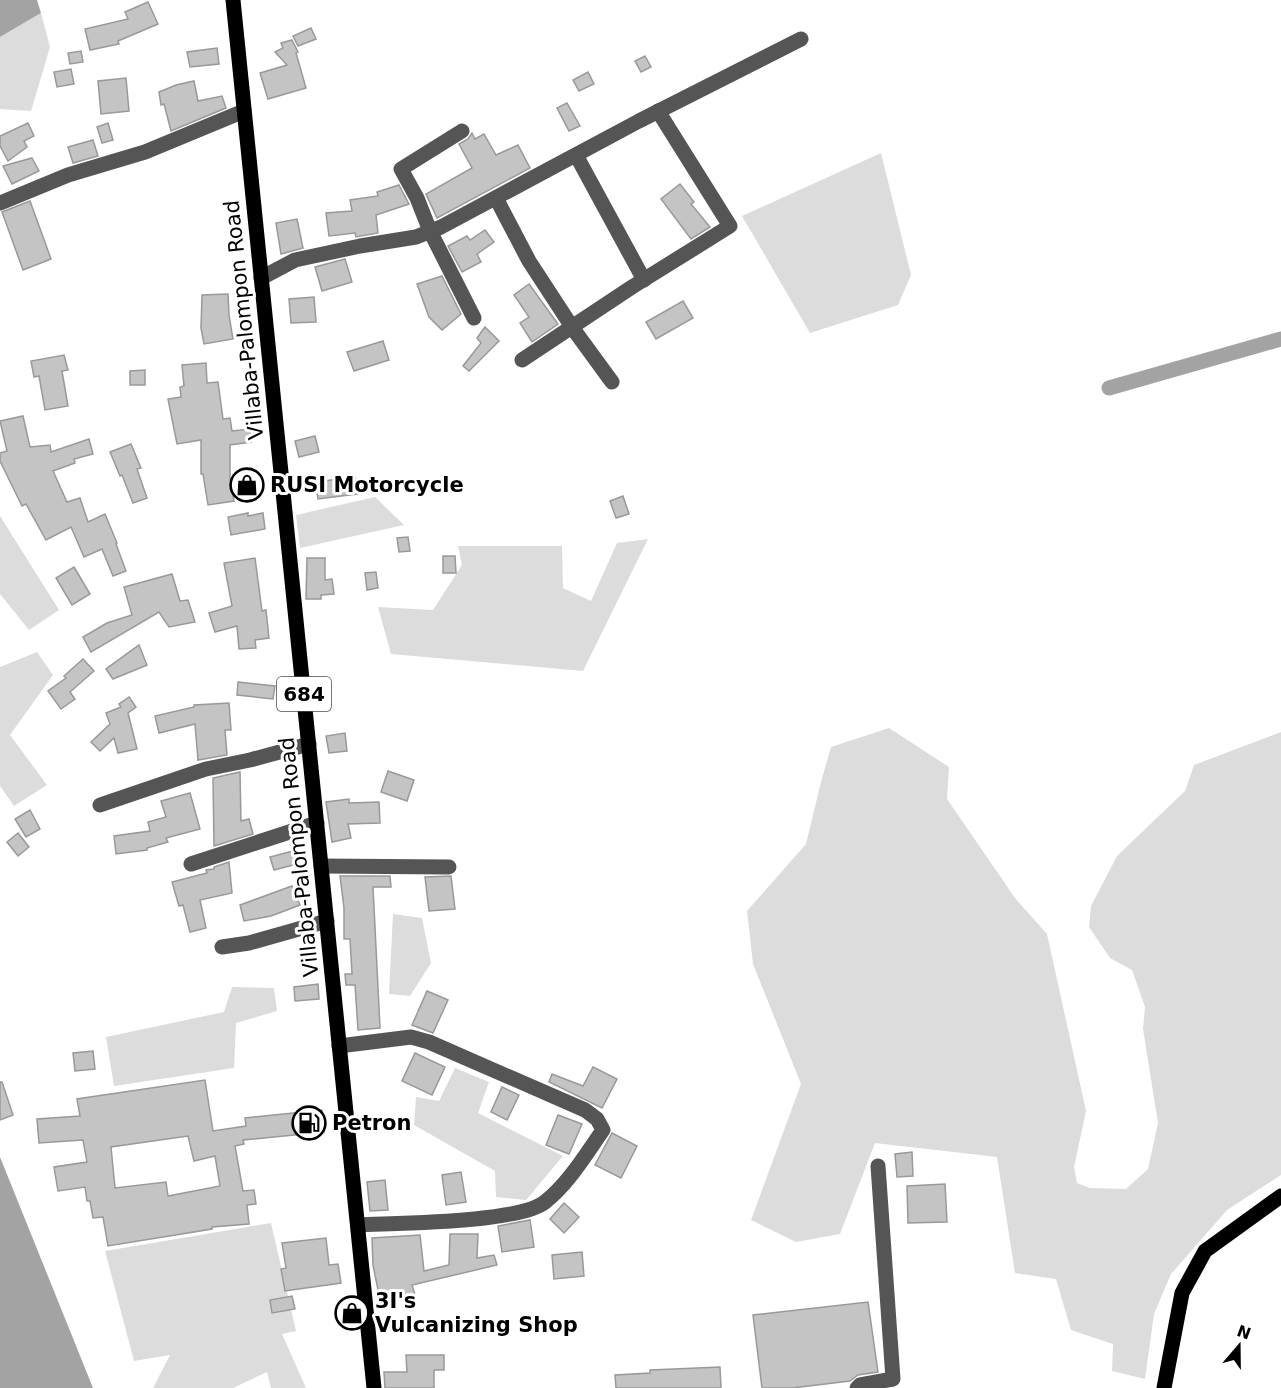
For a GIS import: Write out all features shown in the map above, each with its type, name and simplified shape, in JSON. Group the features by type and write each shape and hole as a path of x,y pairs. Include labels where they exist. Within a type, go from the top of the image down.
{"main road":[{"name":"Villaba-Palompon Road","path":"237,1 244,111 374,1388"},
{"path":"1164,1388 1182,1293 1205,1251 1281,1196"}],"street":[{"path":"261,278 295,260 416,237 430,231 801,39"},
{"path":"0,203 69,175 145,152 244,111"},
{"path":"522,360 730,226 658,111"},
{"path":"462,131 401,169 474,318"},
{"path":"576,154 644,280"},
{"path":"496,198 530,261 572,327 612,382"},
{"path":"100,805 206,768 309,744"},
{"path":"191,864 317,823"},
{"path":"321,866 449,867"},
{"path":"222,946 249,943 327,921"},
{"path":"339,1046 411,1037 429,1042 585,1110 597,1119 603,1130 566,1180 544,1203 520,1212 452,1221 358,1225"},
{"path":"857,1388 860,1385 893,1379 878,1166"}],"shaded area":[{"path":"0,0 37,0 41,13 0,37"},
{"path":"41,13 50,47 31,111 0,109 0,37"},
{"path":"881,153 911,275 898,305 810,333 742,216"},
{"path":"375,497 404,525 300,548 296,515"},
{"path":"0,516 59,610 29,630 0,594"},
{"path":"648,539 583,671 391,654 378,607 433,610 462,565 458,546 562,546 563,588 591,601 617,543"},
{"path":"37,652 53,675 10,735 47,785 14,806 0,786 0,667"},
{"path":"889,728 949,767 947,799 1015,898 1047,934 1086,1111 1074,1167 1077,1183 1090,1188 1126,1189 1148,1169 1158,1123 1143,1029 1145,1007 1132,970 1110,958 1089,927 1091,906 1117,856 1185,791 1194,765 1281,732 1281,1175 1227,1210 1171,1274 1154,1314 1145,1379 1112,1371 1113,1344 1071,1330 1056,1279 1015,1273 997,1157 875,1143 840,1234 796,1242 751,1220 801,1084 753,964 747,911 806,844 831,747"},
{"path":"393,914 422,918 431,963 410,996 389,994"},
{"path":"232,987 274,988 277,1011 236,1023 234,1068 114,1086 106,1037 224,1012"},
{"path":"455,1068 489,1082 478,1113 563,1156 526,1200 496,1197 495,1171 414,1125 416,1097 439,1101"},
{"path":"0,1157 93,1388 0,1388"},
{"path":"271,1223 296,1331 282,1334 306,1388 271,1388 267,1372 233,1388 153,1388 170,1355 134,1361 105,1251"}],"building":[{"path":"148,2 158,24 118,41 119,44 90,50 85,29 128,19 125,12"},
{"path":"311,28 316,39 298,46 293,36"},
{"path":"292,40 298,52 296,53 306,88 268,99 260,73 287,65 275,52 283,48 281,43"},
{"path":"217,48 219,64 190,67 187,52"},
{"path":"81,51 83,62 70,64 68,53"},
{"path":"645,56 651,67 641,72 635,61"},
{"path":"71,69 74,84 57,87 54,72"},
{"path":"588,72 594,84 579,91 573,80"},
{"path":"126,78 129,111 101,114 98,81"},
{"path":"194,81 198,101 222,96 226,108 171,131 164,104 161,105 159,92"},
{"path":"567,103 580,126 569,131 557,108"},
{"path":"28,123 34,136 24,141 27,147 8,161 0,146 0,136"},
{"path":"108,123 113,140 102,143 97,127"},
{"path":"472,133 475,139 484,134 496,155 518,145 530,168 437,218 426,194 472,168 459,144 468,139"},
{"path":"93,140 98,156 73,163 68,147"},
{"path":"32,158 39,171 12,184 3,166"},
{"path":"680,184 694,202 691,204 710,227 691,239 661,199"},
{"path":"399,185 409,204 376,215 378,233 356,237 355,233 329,236 326,213 352,211 350,200 378,196 377,192"},
{"path":"30,201 51,259 23,270 2,212"},
{"path":"297,219 303,248 281,254 276,223"},
{"path":"485,230 494,242 477,254 481,262 462,272 448,246 467,236 470,240"},
{"path":"345,259 352,282 322,291 315,267"},
{"path":"442,276 461,314 442,330 429,317 417,284"},
{"path":"529,284 558,324 532,342 520,323 529,317 514,295"},
{"path":"228,294 233,339 204,344 201,328 202,295"},
{"path":"314,297 316,322 291,323 289,299"},
{"path":"683,301 693,318 656,339 646,322"},
{"path":"485,327 499,341 469,371 463,366 481,343 477,338"},
{"path":"383,341 389,360 354,371 347,352"},
{"path":"64,355 68,370 62,371 68,406 45,410 39,376 34,377 31,361"},
{"path":"206,363 207,383 218,382 223,419 230,418 232,431 250,429 251,442 230,445 230,478 234,501 208,505 203,474 201,474 201,440 177,444 168,399 181,397 180,387 184,386 182,365"},
{"path":"145,370 145,385 130,385 130,371"},
{"path":"23,416 30,447 50,445 51,452 89,439 93,454 74,459 75,463 53,471 67,502 80,498 88,522 105,514 126,571 113,576 102,549 84,557 71,527 46,540 26,504 22,506 0,461 0,453 7,451 0,421"},
{"path":"315,436 319,452 299,457 295,441"},
{"path":"131,444 141,468 137,469 147,498 133,503 110,452"},
{"path":"355,477 357,494 318,499 315,482"},
{"path":"623,496 629,514 616,518 610,501"},
{"path":"248,513 248,516 263,513 265,529 231,535 228,517"},
{"path":"408,537 410,551 399,552 397,538"},
{"path":"443,556 455,556 456,573 443,573"},
{"path":"255,558 262,611 266,610 269,638 255,640 256,648 239,649 237,626 215,632 209,613 232,606 224,563"},
{"path":"307,558 325,558 325,580 332,579 334,594 321,595 321,599 306,599"},
{"path":"74,567 90,594 72,605 56,578"},
{"path":"376,572 378,588 367,590 365,573"},
{"path":"172,574 180,601 188,600 195,622 169,627 159,612 91,652 83,637 107,623 132,615 124,587"},
{"path":"139,645 147,665 113,679 106,669"},
{"path":"83,659 94,671 70,692 75,699 61,709 48,691 66,678 64,676"},
{"path":"238,682 275,686 273,699 237,695"},
{"path":"129,697 136,707 128,713 137,749 118,753 114,738 100,751 91,742 110,724 106,713 121,707 119,704"},
{"path":"229,703 231,730 225,730 227,755 198,760 195,724 159,733 155,716 194,707 194,705"},
{"path":"345,733 347,751 329,753 326,736"},
{"path":"388,771 414,780 407,801 381,792"},
{"path":"240,772 241,821 249,819 253,834 214,846 213,778"},
{"path":"190,793 200,829 166,838 168,842 147,848 147,850 116,854 114,836 150,831 148,822 166,817 161,801"},
{"path":"349,799 349,803 379,802 380,823 348,824 351,838 332,842 326,802"},
{"path":"30,810 40,829 26,837 15,819"},
{"path":"18,833 29,847 18,856 7,842"},
{"path":"293,851 297,864 274,870 270,857"},
{"path":"229,862 232,893 200,900 206,928 190,932 183,905 179,906 172,882 207,873 206,870"},
{"path":"340,876 390,876 391,887 373,887 380,1028 358,1030 355,985 346,985 345,974 352,974 350,939 344,939 344,908"},
{"path":"451,876 455,909 429,911 425,877"},
{"path":"292,886 300,905 271,916 244,921 240,905"},
{"path":"318,984 319,999 295,1001 294,987"},
{"path":"427,991 448,1000 433,1033 412,1025"},
{"path":"93,1051 95,1069 75,1071 73,1053"},
{"path":"415,1053 445,1067 432,1095 402,1081"},
{"path":"593,1067 617,1079 602,1108 549,1082 552,1074 583,1086"},
{"path":"205,1080 213,1131 246,1126 245,1118 322,1110 324,1132 243,1140 244,1144 235,1146 243,1191 254,1190 256,1204 247,1205 249,1224 212,1227 212,1229 108,1246 103,1217 93,1218 85,1187 58,1191 54,1167 87,1162 83,1140 39,1143 37,1119 80,1116 77,1099","holes":["188,1136 194,1161 215,1156 220,1186 168,1196 166,1182 115,1188 111,1147"]},
{"path":"0,1082 2,1082 13,1115 0,1120"},
{"path":"502,1087 519,1095 507,1120 491,1112"},
{"path":"558,1115 582,1124 569,1154 546,1145"},
{"path":"612,1133 637,1146 621,1178 595,1165"},
{"path":"912,1152 913,1176 897,1177 895,1154"},
{"path":"461,1172 466,1202 446,1205 442,1175"},
{"path":"385,1180 388,1210 370,1211 367,1182"},
{"path":"945,1184 947,1222 908,1223 907,1186"},
{"path":"564,1203 579,1217 564,1233 550,1219"},
{"path":"530,1220 534,1247 502,1252 498,1226"},
{"path":"450,1234 478,1234 477,1258 494,1255 497,1265 412,1285 415,1295 381,1305 373,1265 372,1238 420,1235 424,1271 449,1265"},
{"path":"326,1238 329,1265 338,1264 341,1283 285,1291 281,1269 286,1268 282,1243"},
{"path":"582,1252 584,1276 554,1279 552,1255"},
{"path":"292,1296 295,1309 272,1313 270,1300"},
{"path":"868,1302 878,1372 858,1375 850,1381 792,1388 762,1388 753,1315"},
{"path":"406,1355 444,1355 444,1370 434,1370 434,1388 385,1388 384,1372 407,1372"},
{"path":"720,1367 721,1388 616,1388 615,1375 650,1373 650,1370"}],"waterway":[{"path":"1109,388 1281,339"}],"place":[{"name":"RUSI Motorcycle","path":"247,485"},
{"name":"Petron","path":"309,1123"},
{"name":"3I's Vulcanizing Shop","path":"352,1313"}]}
